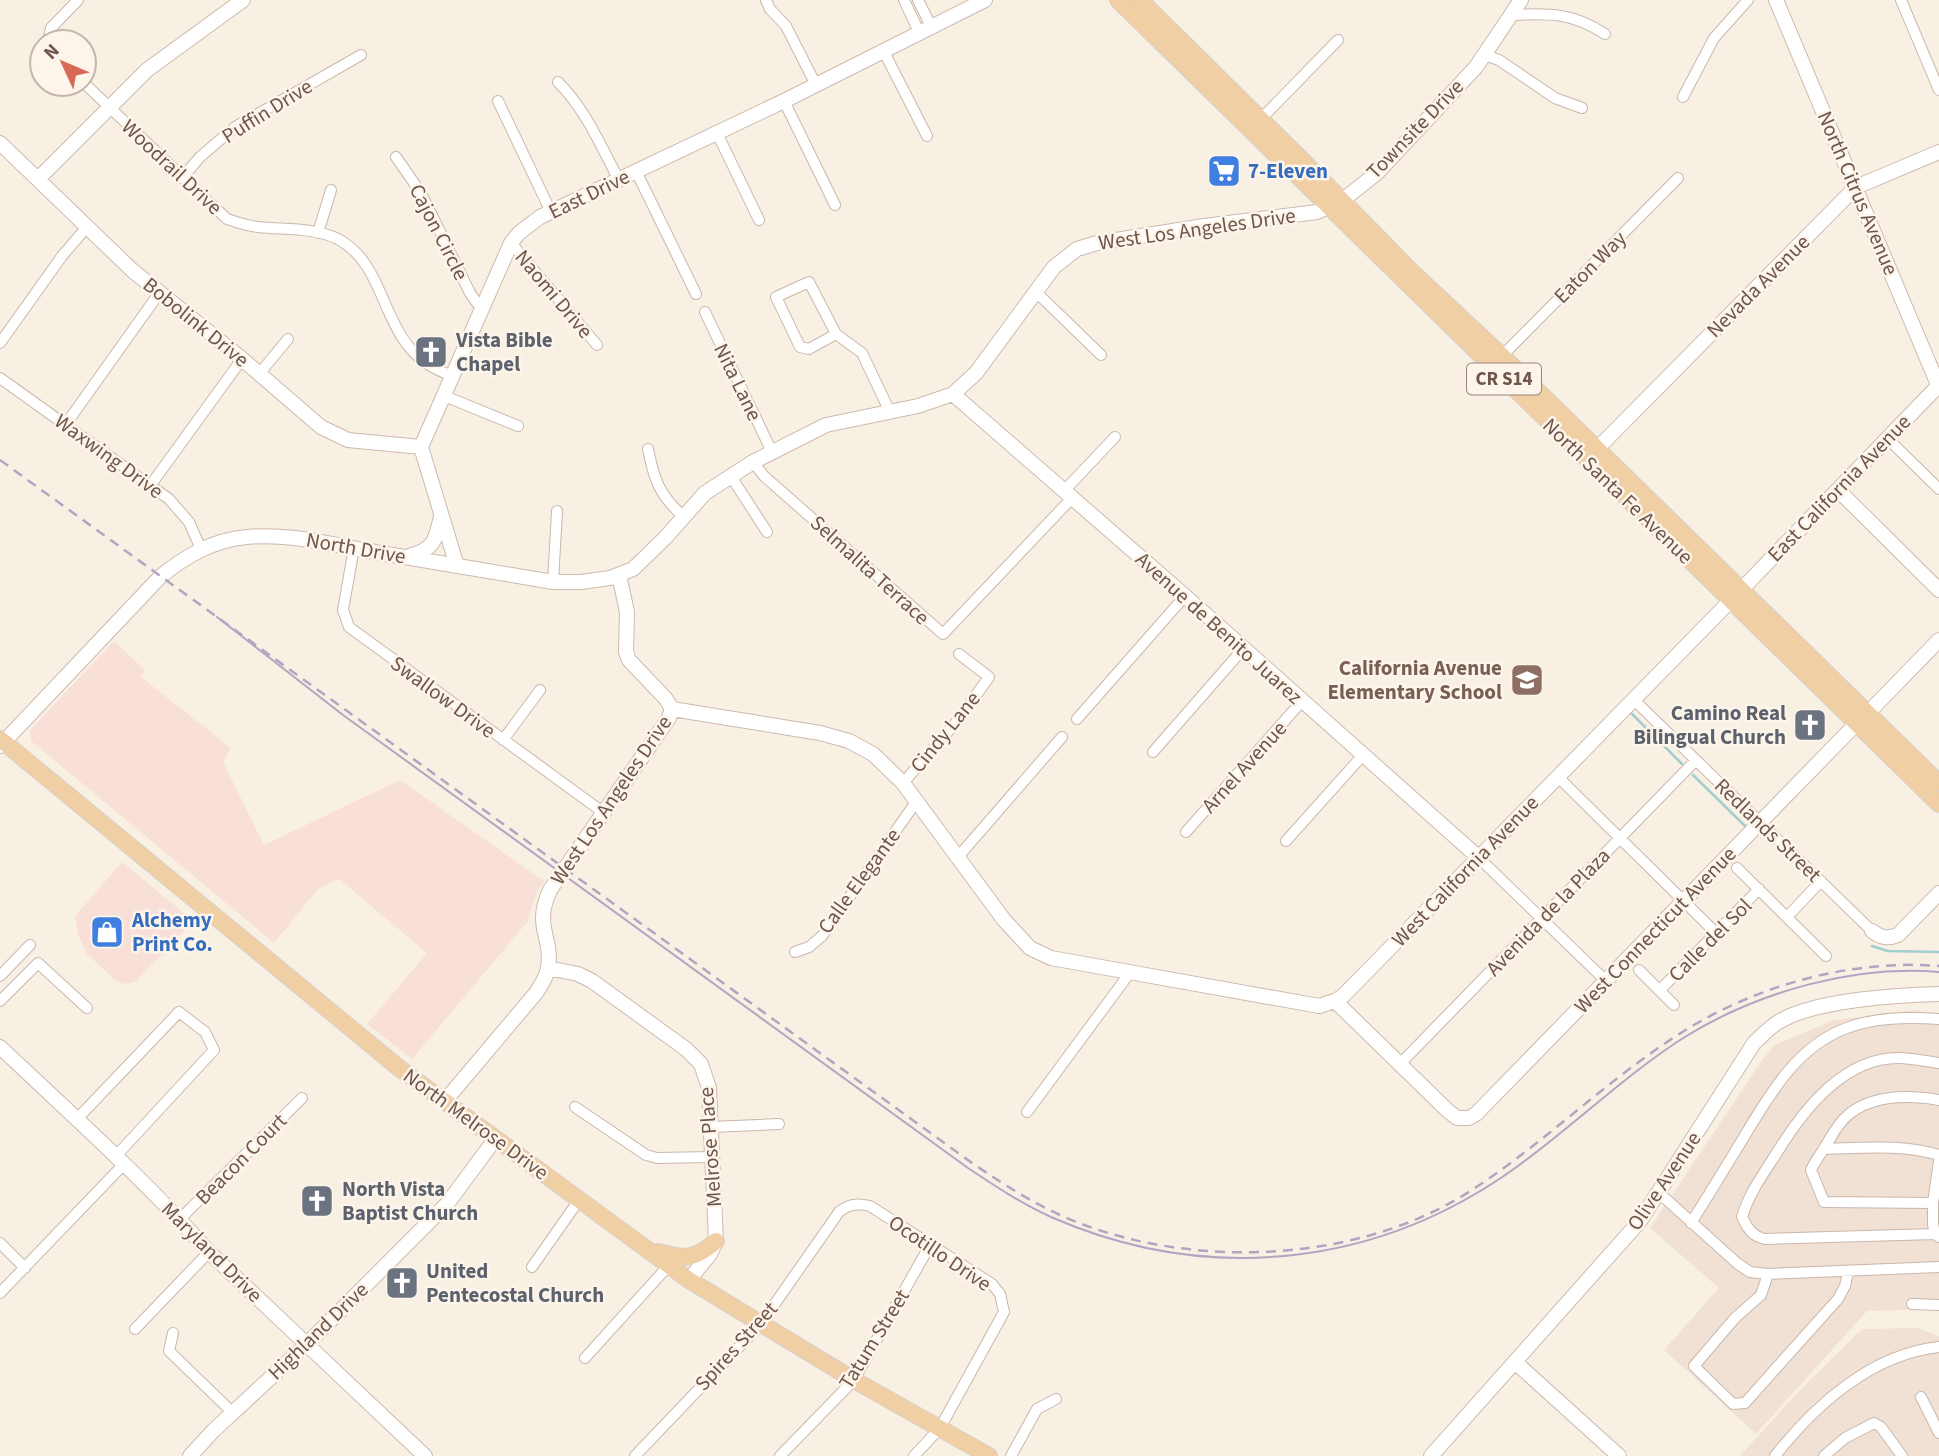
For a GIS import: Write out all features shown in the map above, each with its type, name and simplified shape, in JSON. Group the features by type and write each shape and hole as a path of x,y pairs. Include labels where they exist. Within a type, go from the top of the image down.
{"main road":[{"name":"North Santa Fe Avenue","path":"1118,0 1335,204 1503,356 1679,529 1736,595"},
{"name":"North Santa Fe Avenue","path":"1140,0 1261,119 1335,204 1627,499 1736,595 1862,719 1939,804"},
{"path":"1627,499 1635,498 1659,521 1679,529"},
{"name":"North Santa Fe Avenue","path":"1862,719 1939,783"},
{"name":"North Melrose Drive","path":"1,742 399,1068 689,1280 760,1325 989,1456"},
{"path":"652,1251 695,1257 716,1241"}],"street":[{"path":"51,28 78,0"},
{"path":"38,179 147,70 243,0"},
{"path":"766,0 770,9 786,26 816,85"},
{"path":"904,0 926,31"},
{"path":"918,0 926,31"},
{"name":"East Drive","path":"421,447 511,243 519,233 551,212 784,101 985,0"},
{"name":"Townsite Drive","path":"1335,204 1378,172 1476,67 1521,0"},
{"path":"1683,97 1714,38 1748,0"},
{"name":"North Citrus Avenue","path":"1776,0 1939,386"},
{"path":"1901,0 1939,90"},
{"path":"1513,15 1553,13 1574,18 1605,34"},
{"path":"1261,119 1338,40"},
{"path":"884,52 927,136"},
{"name":"Puffin Drive","path":"182,178 200,157 235,127 361,55"},
{"path":"1484,55 1499,60 1555,98 1582,108"},
{"path":"558,82 586,116 619,180"},
{"name":"Woodrail Drive","path":"98,97 227,219 255,227 306,230 338,240 359,257 368,271 402,341 419,359 436,371 452,375"},
{"path":"498,101 551,212"},
{"path":"784,101 835,205"},
{"path":"717,133 759,220"},
{"name":"Bobolink Drive","path":"0,143 133,271 321,427 348,440 421,447"},
{"name":"Nevada Avenue","path":"1597,449 1856,187 1939,152"},
{"name":"Cajon Circle","path":"396,157 421,193 470,293 483,305"},
{"path":"636,171 696,294"},
{"name":"Eaton Way","path":"1503,356 1678,178"},
{"path":"318,233 331,190"},
{"name":"West Los Angeles Drive","path":"548,968 542,922 545,900 655,740 672,709 629,660 626,652 626,612 619,575 633,569 649,555 705,493 753,462 826,425 918,407 953,394 976,373 1054,267 1077,249 1204,226 1312,212 1335,204"},
{"path":"0,344 62,256 88,227"},
{"name":"Naomi Drive","path":"511,243 597,345"},
{"path":"836,334 808,349 800,347 776,297 809,282 836,334 862,353 890,412"},
{"path":"66,424 160,292"},
{"path":"1036,292 1101,355"},
{"name":"Nita Lane","path":"705,312 772,452"},
{"path":"259,374 288,339"},
{"path":"150,486 242,359"},
{"name":"Waxwing Drive","path":"0,378 181,510 201,549"},
{"name":"East California Avenue","path":"1736,595 1939,386"},
{"name":"Avenue de Benito Juarez","path":"953,394 1478,857 1606,981"},
{"path":"442,395 518,426"},
{"path":"1068,495 1115,437"},
{"path":"1887,439 1939,489"},
{"path":"421,447 457,566"},
{"path":"648,449 654,478 667,502 683,516"},
{"name":"Selmalita Terrace","path":"753,462 764,476 943,635 1068,495"},
{"path":"730,475 767,532"},
{"path":"1838,490 1939,590"},
{"path":"553,582 557,511"},
{"path":"405,557 419,553 436,539 441,515"},
{"name":"North Drive","path":"1,742 161,576 201,549 220,542 246,537 299,538 553,582 581,582 619,575"},
{"name":"Swallow Drive","path":"354,548 343,610 349,627 604,813"},
{"name":"West California Avenue","path":"1335,1001 1343,996 1736,595"},
{"path":"1077,719 1185,596"},
{"name":"West Connecticut Avenue","path":"1400,1064 1457,1118 1469,1118 1476,1114 1939,640"},
{"path":"1153,752 1243,649"},
{"name":"Cindy Lane","path":"903,783 959,719 989,677 959,654"},
{"path":"503,740 540,690"},
{"name":"Redlands Street","path":"1633,699 1872,931"},
{"name":"Arnel Avenue","path":"1186,832 1302,701"},
{"path":"672,709 820,733 849,741 873,754 903,783 1004,920 1030,948 1051,958 1129,974 1319,1006 1335,1001 1400,1064"},
{"path":"958,857 1062,737"},
{"path":"1286,841 1363,755"},
{"name":"Avenida de la Plaza","path":"1400,1064 1696,760"},
{"path":"1558,776 1716,933"},
{"name":"Calle Elegante","path":"795,953 809,947 822,936 916,802"},
{"path":"1737,868 1826,956"},
{"path":"1787,917 1821,881"},
{"name":"Calle del Sol","path":"1660,990 1759,889"},
{"path":"1872,931 1879,936 1891,938 1898,935 1939,893"},
{"path":"0,975 30,945"},
{"path":"0,1001 38,963 88,1008"},
{"path":"444,1102 536,993 548,968"},
{"name":"Melrose Place","path":"548,968 578,974 592,981 686,1049 701,1064 709,1088 716,1241"},
{"path":"1639,970 1674,1005"},
{"path":"1027,1112 1129,974"},
{"name":"Olive Avenue","path":"1431,1456 1638,1223 1755,1043 1783,1019 1804,1011 1902,995 1939,994"},
{"path":"0,1293 25,1268 214,1050 205,1032 179,1012 77,1119"},
{"path":"1691,1223 1763,1106 1786,1073 1810,1049 1846,1028 1873,1021 1908,1017 1939,1019"},
{"name":"Maryland Drive","path":"0,1047 120,1160 180,1219 209,1252 425,1456"},
{"path":"1824,1149 1894,1147 1919,1149 1939,1158 1933,1203 1933,1224 1937,1235 1765,1239 1756,1237 1748,1230 1742,1217 1747,1199 1797,1121 1817,1098 1838,1080 1861,1067 1885,1060 1900,1058 1939,1063"},
{"path":"1933,1203 1824,1202 1811,1170 1816,1157 1824,1149 1835,1129 1847,1115 1868,1102 1903,1097 1939,1100"},
{"name":"Beacon Court","path":"180,1219 302,1098"},
{"path":"575,1107 646,1155 657,1158 712,1157"},
{"path":"711,1128 779,1124"},
{"name":"Highland Drive","path":"190,1456 447,1204 496,1138"},
{"path":"1658,1192 1750,1272 1848,1272 1939,1267"},
{"name":"Ocotillo Drive","path":"852,1198 870,1206 992,1283 1000,1294 1004,1312 1000,1321 940,1428"},
{"name":"Spires Street","path":"636,1454 760,1325 839,1212 852,1198"},
{"path":"532,1267 579,1200"},
{"path":"689,1280 710,1254 716,1241"},
{"path":"0,1243 25,1268"},
{"name":"Tatum Street","path":"780,1456 854,1380 930,1245"},
{"path":"135,1329 209,1252"},
{"path":"585,1358 670,1264"},
{"path":"1768,1274 1761,1295 1735,1318 1694,1366 1733,1404 1745,1403 1838,1299 1848,1272"},
{"path":"1912,1304 1939,1305"},
{"path":"173,1334 169,1351 233,1413"},
{"path":"1775,1456 1809,1417 1855,1379 1915,1350 1939,1347"},
{"path":"1515,1362 1619,1456"},
{"path":"1921,1397 1939,1433"},
{"path":"1011,1456 1037,1409 1056,1399"},
{"path":"1824,1456 1845,1438 1874,1423 1881,1427 1902,1456"},
{"path":"914,1456 940,1428"}],"shaded area":[{"path":"114,641 145,670 141,677 231,748 223,762 264,845 400,780 544,881 536,893 528,921 412,1059 367,1024 427,953 339,879 318,889 274,943 31,741 30,730"},
{"path":"122,862 194,921 135,982 125,984 116,981 86,953 78,934 75,916"},
{"path":"1914,1010 1939,1014 1939,1309 1867,1311 1756,1434 1664,1350 1719,1288 1650,1228 1764,1057 1775,1045 1834,1020"},
{"path":"1918,1328 1939,1336 1939,1456 1740,1456 1795,1395 1862,1329"}],"waterway":[{"path":"1631,713 1682,764"},
{"path":"1693,775 1745,826"},
{"path":"1872,946 1888,951 1939,952"}],"tram line":[{"path":"217,617 343,715 968,1168 1019,1201 1051,1217 1111,1239 1171,1252 1232,1258 1292,1255 1351,1245 1409,1226 1465,1200 1518,1166 1644,1066 1716,1019 1777,994 1841,977 1907,971 1939,972"}],"railway":[{"path":"0,460 972,1163 1051,1211 1126,1238 1177,1248 1229,1252 1281,1251 1333,1244 1383,1231 1431,1213 1475,1188 1657,1049 1684,1031 1743,1000 1774,988 1840,971 1906,965 1939,966"}],"place":[{"name":"7-Eleven","path":"1224,171"},
{"name":"Vista Bible Chapel","path":"431,352"},
{"name":"California Avenue Elementary School","path":"1527,680"},
{"name":"Camino Real Bilingual Church","path":"1810,725"},
{"name":"Alchemy Print Co.","path":"107,932"},
{"name":"North Vista Baptist Church","path":"317,1201"},
{"name":"United Pentecostal Church","path":"402,1283"}]}
